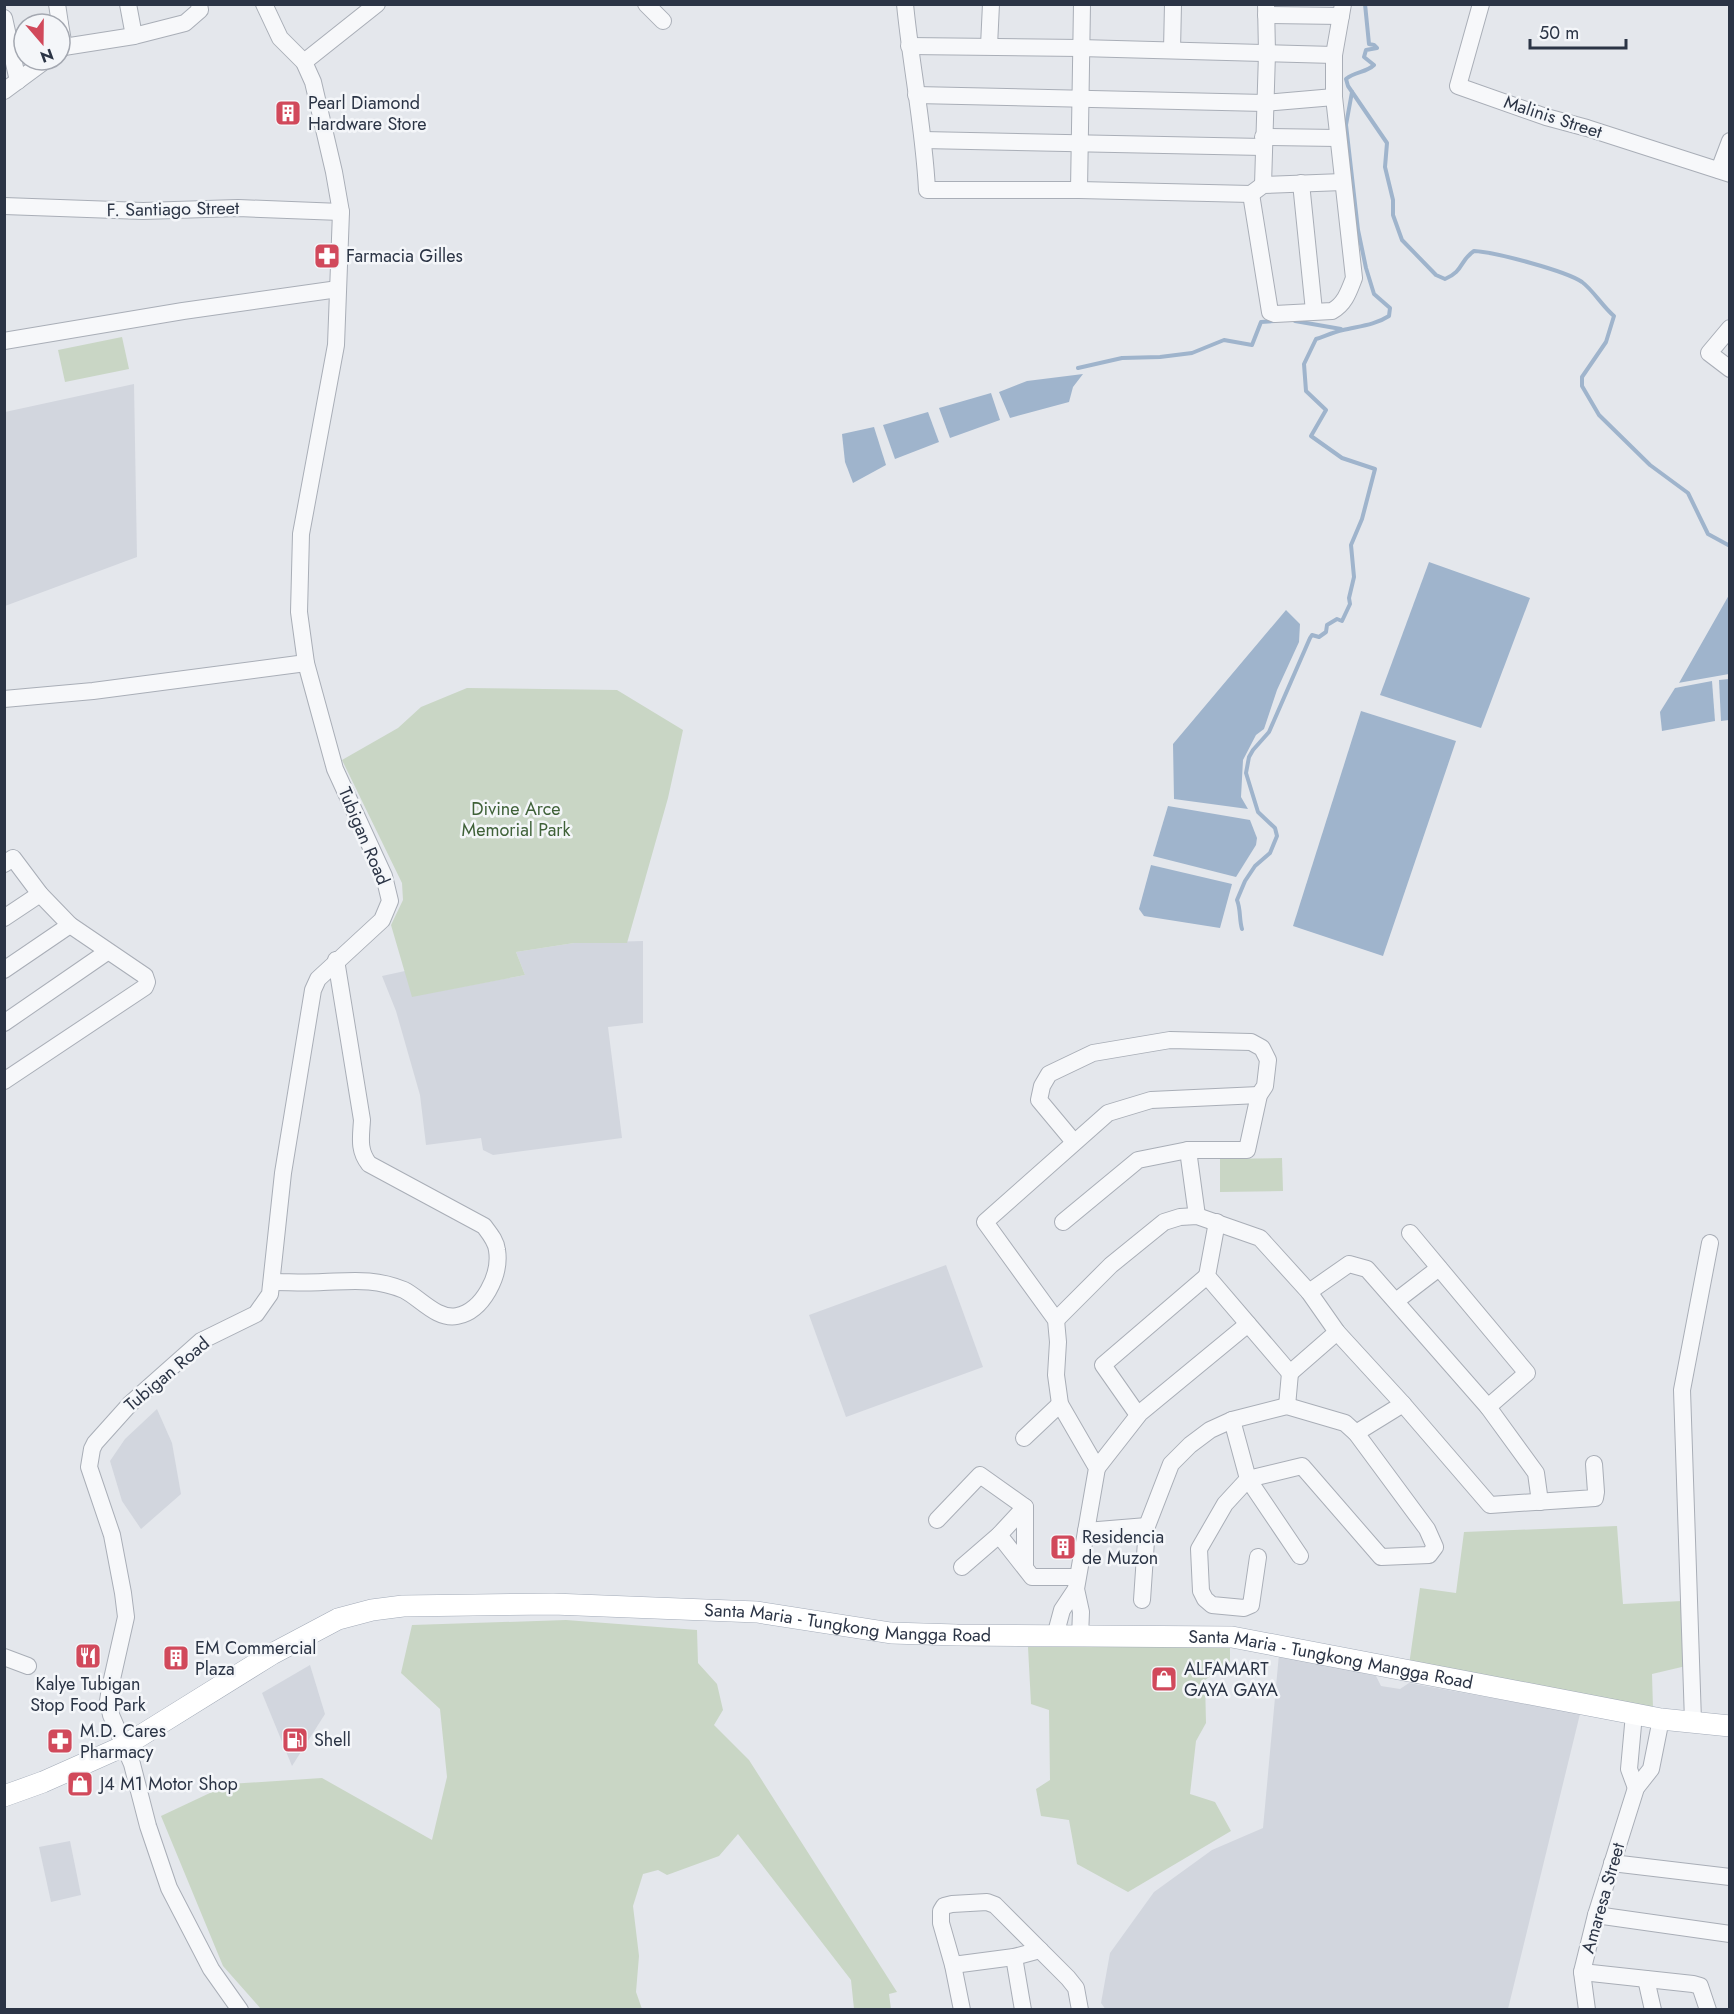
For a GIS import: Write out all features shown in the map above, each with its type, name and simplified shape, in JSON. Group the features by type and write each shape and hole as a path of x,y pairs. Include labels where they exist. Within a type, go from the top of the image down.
{"main road":[{"name":"Santa Maria - Tungkong Mangga Road","path":"4,1796 43,1782 124,1746 272,1654 338,1619 372,1610 403,1606 552,1604 757,1612 891,1633 1232,1637 1661,1719 1730,1726"}],"street":[{"path":"128,4 134,36"},
{"path":"72,47 134,36 185,23 200,10 199,4"},
{"name":"Tubigan Road","path":"240,2010 211,1968 169,1887 148,1826 132,1764 111,1714 108,1701 124,1625 125,1605 112,1535 89,1467 92,1449 114,1420 201,1341 256,1314 270,1294 283,1173 310,999 318,979 382,920 390,901 384,876 335,769 306,663 299,612 301,534 336,345 341,212 313,82 304,62 280,38 264,4"},
{"path":"304,62 377,4"},
{"path":"646,4 663,21"},
{"path":"905,4 923,140 927,190 1257,190 1301,183 1343,182"},
{"path":"989,46 991,4"},
{"path":"1079,190 1082,4"},
{"path":"1172,50 1173,4"},
{"name":"Malinis Street","path":"1481,4 1458,86 1546,117 1724,172"},
{"path":"1266,10 1342,10 1334,55 1334,97 1353,278 1347,297 1332,311 1275,314 1270,312 1257,190 1265,103 1266,10"},
{"path":"4,18 11,86"},
{"path":"909,46 1334,55"},
{"path":"11,86 30,72"},
{"path":"916,95 1265,103 1334,97"},
{"path":"923,140 1081,144 1263,142 1337,138"},
{"path":"1724,172 1730,141"},
{"path":"1301,183 1314,311"},
{"name":"F. Santiago Street","path":"4,206 143,211 238,207 341,212"},
{"path":"4,341 183,311 338,289"},
{"path":"1730,328 1709,353 1730,369"},
{"path":"4,699 93,691 306,663"},
{"path":"4,864 13,858 40,894 70,925 145,976 147,982 145,987 4,1081"},
{"path":"4,918 40,894"},
{"path":"4,970 70,925"},
{"path":"4,1023 107,952"},
{"path":"272,1282 366,1280 404,1290 441,1314 457,1316 473,1308 489,1290 497,1267 497,1250 484,1226 369,1164 363,1156 360,1145 362,1119 336,960"},
{"path":"1063,1222 1138,1160 1188,1150 1247,1150 1259,1095 1265,1086 1268,1060 1262,1048 1251,1042 1170,1040 1093,1053 1049,1074 1042,1086 1039,1100 1074,1142"},
{"path":"1097,1468 1060,1404 1056,1375 1058,1342 1056,1320 985,1222 1108,1113 1151,1100 1259,1095"},
{"path":"1188,1150 1197,1216"},
{"path":"1056,1320 1111,1265 1164,1222 1180,1217 1197,1216 1260,1238 1309,1292 1337,1332 1490,1505 1595,1498 1594,1464"},
{"path":"1138,1415 1103,1365 1207,1276 1217,1222"},
{"path":"1410,1233 1527,1373 1488,1407"},
{"path":"1693,1721 1683,1390 1710,1243"},
{"path":"1309,1292 1349,1264 1367,1269 1488,1407 1536,1473 1540,1502"},
{"path":"1396,1301 1439,1268"},
{"path":"1207,1276 1290,1373"},
{"path":"1080,1637 1081,1612 1077,1583 1097,1468 1138,1415 1248,1324"},
{"path":"1287,1406 1290,1373 1337,1332"},
{"path":"1024,1438 1060,1404"},
{"path":"1356,1433 1403,1404"},
{"path":"1142,1600 1147,1526 1171,1464 1190,1445 1210,1430 1232,1420 1287,1406 1345,1423 1356,1433 1427,1529 1435,1547 1429,1555 1381,1557 1302,1466 1248,1479 1225,1504 1199,1549 1201,1591 1205,1599 1212,1605 1244,1608 1251,1605 1258,1557"},
{"path":"1232,1420 1248,1479 1300,1556"},
{"path":"937,1520 980,1475 1025,1507"},
{"path":"962,1567 999,1535 1025,1507"},
{"path":"1025,1507 1025,1565"},
{"path":"1086,1531 1147,1526"},
{"path":"999,1535 1025,1565 1032,1577 1077,1583"},
{"path":"1055,1636 1062,1610 1077,1583"},
{"path":"4,1657 28,1666"},
{"name":"Amaresa Street","path":"1634,1714 1629,1769 1636,1788"},
{"name":"Amaresa Street","path":"1587,2010 1582,1972 1596,1915 1636,1788 1651,1769 1661,1719"},
{"path":"1612,1863 1730,1877"},
{"path":"962,2010 940,1916 941,1911 944,1906 952,1904 987,1902 995,1905 1068,1978 1076,1988 1080,2010"},
{"path":"1596,1915 1730,1934"},
{"path":"953,1965 1014,1957 1040,1950"},
{"path":"1014,1957 1023,2010"},
{"path":"1582,1972 1700,1986 1708,2010"},
{"path":"1646,1979 1653,2010"}],"shaded area":[{"path":"134,384 137,557 5,606 5,412"},
{"path":"643,941 643,1023 608,1027 622,1138 493,1155 483,1150 481,1138 426,1145 420,1095 396,1011 382,976 405,971 413,996 525,975 516,952 574,943"},
{"path":"946,1265 983,1367 846,1417 809,1315"},
{"path":"157,1409 172,1443 181,1494 141,1529 122,1501 110,1461 125,1439"},
{"path":"1279,1654 1376,1676 1381,1686 1400,1689 1409,1683 1580,1714 1508,2009 1106,2010 1101,2003 1110,1953 1154,1892 1212,1850 1263,1828"},
{"name":"Shell","path":"310,1665 325,1714 292,1766 262,1693"},
{"path":"70,1841 81,1895 51,1902 39,1847"}],"green space":[{"path":"122,337 129,369 65,382 58,350"},
{"name":"Divine Arce Memorial Park","path":"467,688 617,690 683,730 668,798 627,943 574,943 516,952 525,975 412,997 391,925 403,900 402,883 342,760 398,728 421,707"},
{"path":"1282,1158 1283,1191 1220,1192 1220,1159"},
{"path":"1617,1526 1623,1604 1682,1601 1686,1666 1652,1674 1653,1709 1409,1665 1420,1588 1456,1593 1464,1532"},
{"path":"566,1620 697,1630 698,1663 717,1684 723,1710 714,1725 749,1760 897,1992 889,1994 891,2009 854,2009 851,1980 738,1834 719,1856 667,1875 658,1870 643,1874 633,1906 639,1956 636,1992 642,2009 261,2009 223,1966 161,1816 229,1784 322,1778 432,1840 447,1777 440,1709 401,1673 412,1625"},
{"path":"1028,1647 1230,1647 1230,1662 1205,1680 1206,1723 1196,1741 1190,1794 1215,1802 1231,1831 1128,1892 1077,1864 1069,1820 1041,1816 1036,1789 1050,1780 1049,1710 1031,1704"}],"water":[{"path":"1083,374 1073,387 1069,402 1010,418 999,392 1027,381"},
{"path":"991,393 1000,420 950,438 939,408"},
{"path":"928,412 939,442 895,459 883,425"},
{"path":"874,427 886,465 853,483 845,462 842,434"},
{"path":"1429,562 1530,598 1481,728 1380,695"},
{"path":"1729,595 1729,674 1679,683"},
{"path":"1286,610 1300,624 1299,642 1277,690 1264,729 1256,735 1243,760 1241,797 1248,809 1174,799 1173,744"},
{"path":"1729,679 1729,720 1721,721 1719,680"},
{"path":"1712,681 1715,721 1662,731 1660,712 1675,688"},
{"path":"1361,711 1456,741 1383,956 1293,926"},
{"path":"1168,806 1250,820 1257,838 1256,845 1236,877 1153,856"},
{"path":"1151,865 1232,884 1220,928 1144,916 1139,909"}],"waterway":[{"path":"1365,4 1369,44 1377,48 1366,50 1364,57 1374,65 1346,79 1348,86 1387,143 1385,167 1393,200 1393,215 1402,240 1436,275 1445,279 1455,273 1474,251 1530,263 1574,278 1586,285 1614,316 1606,342 1582,377 1582,386 1599,415 1650,465 1688,493 1708,534 1730,546"},
{"path":"1242,929 1237,900 1245,881 1255,866 1270,853 1277,836 1275,828 1258,812 1246,773 1249,757 1269,732 1310,638 1312,635 1319,637 1326,632 1327,625 1337,619 1342,621 1350,604 1349,598 1354,577 1351,545 1362,519 1375,469 1342,458 1311,436 1326,410 1306,391 1304,364 1316,339 1373,323 1389,316 1390,308 1374,294 1358,230 1346,125 1352,92"},
{"path":"1078,368 1122,358 1192,353 1224,340 1252,345 1261,322 1275,321"},
{"path":"1295,321 1341,329"}],"place":[{"name":"Pearl Diamond Hardware Store","path":"288,113"},
{"name":"Farmacia Gilles","path":"327,256"},
{"name":"Residencia de Muzon","path":"1063,1547"},
{"name":"Kalye Tubigan Stop Food Park","path":"88,1656"},
{"name":"EM Commercial Plaza","path":"176,1658"},
{"name":"ALFAMART GAYA GAYA","path":"1164,1679"},
{"name":"Shell","path":"295,1740"},
{"name":"M.D. Cares Pharmacy","path":"60,1741"},
{"name":"J4 M1 Motor Shop","path":"80,1784"}]}
